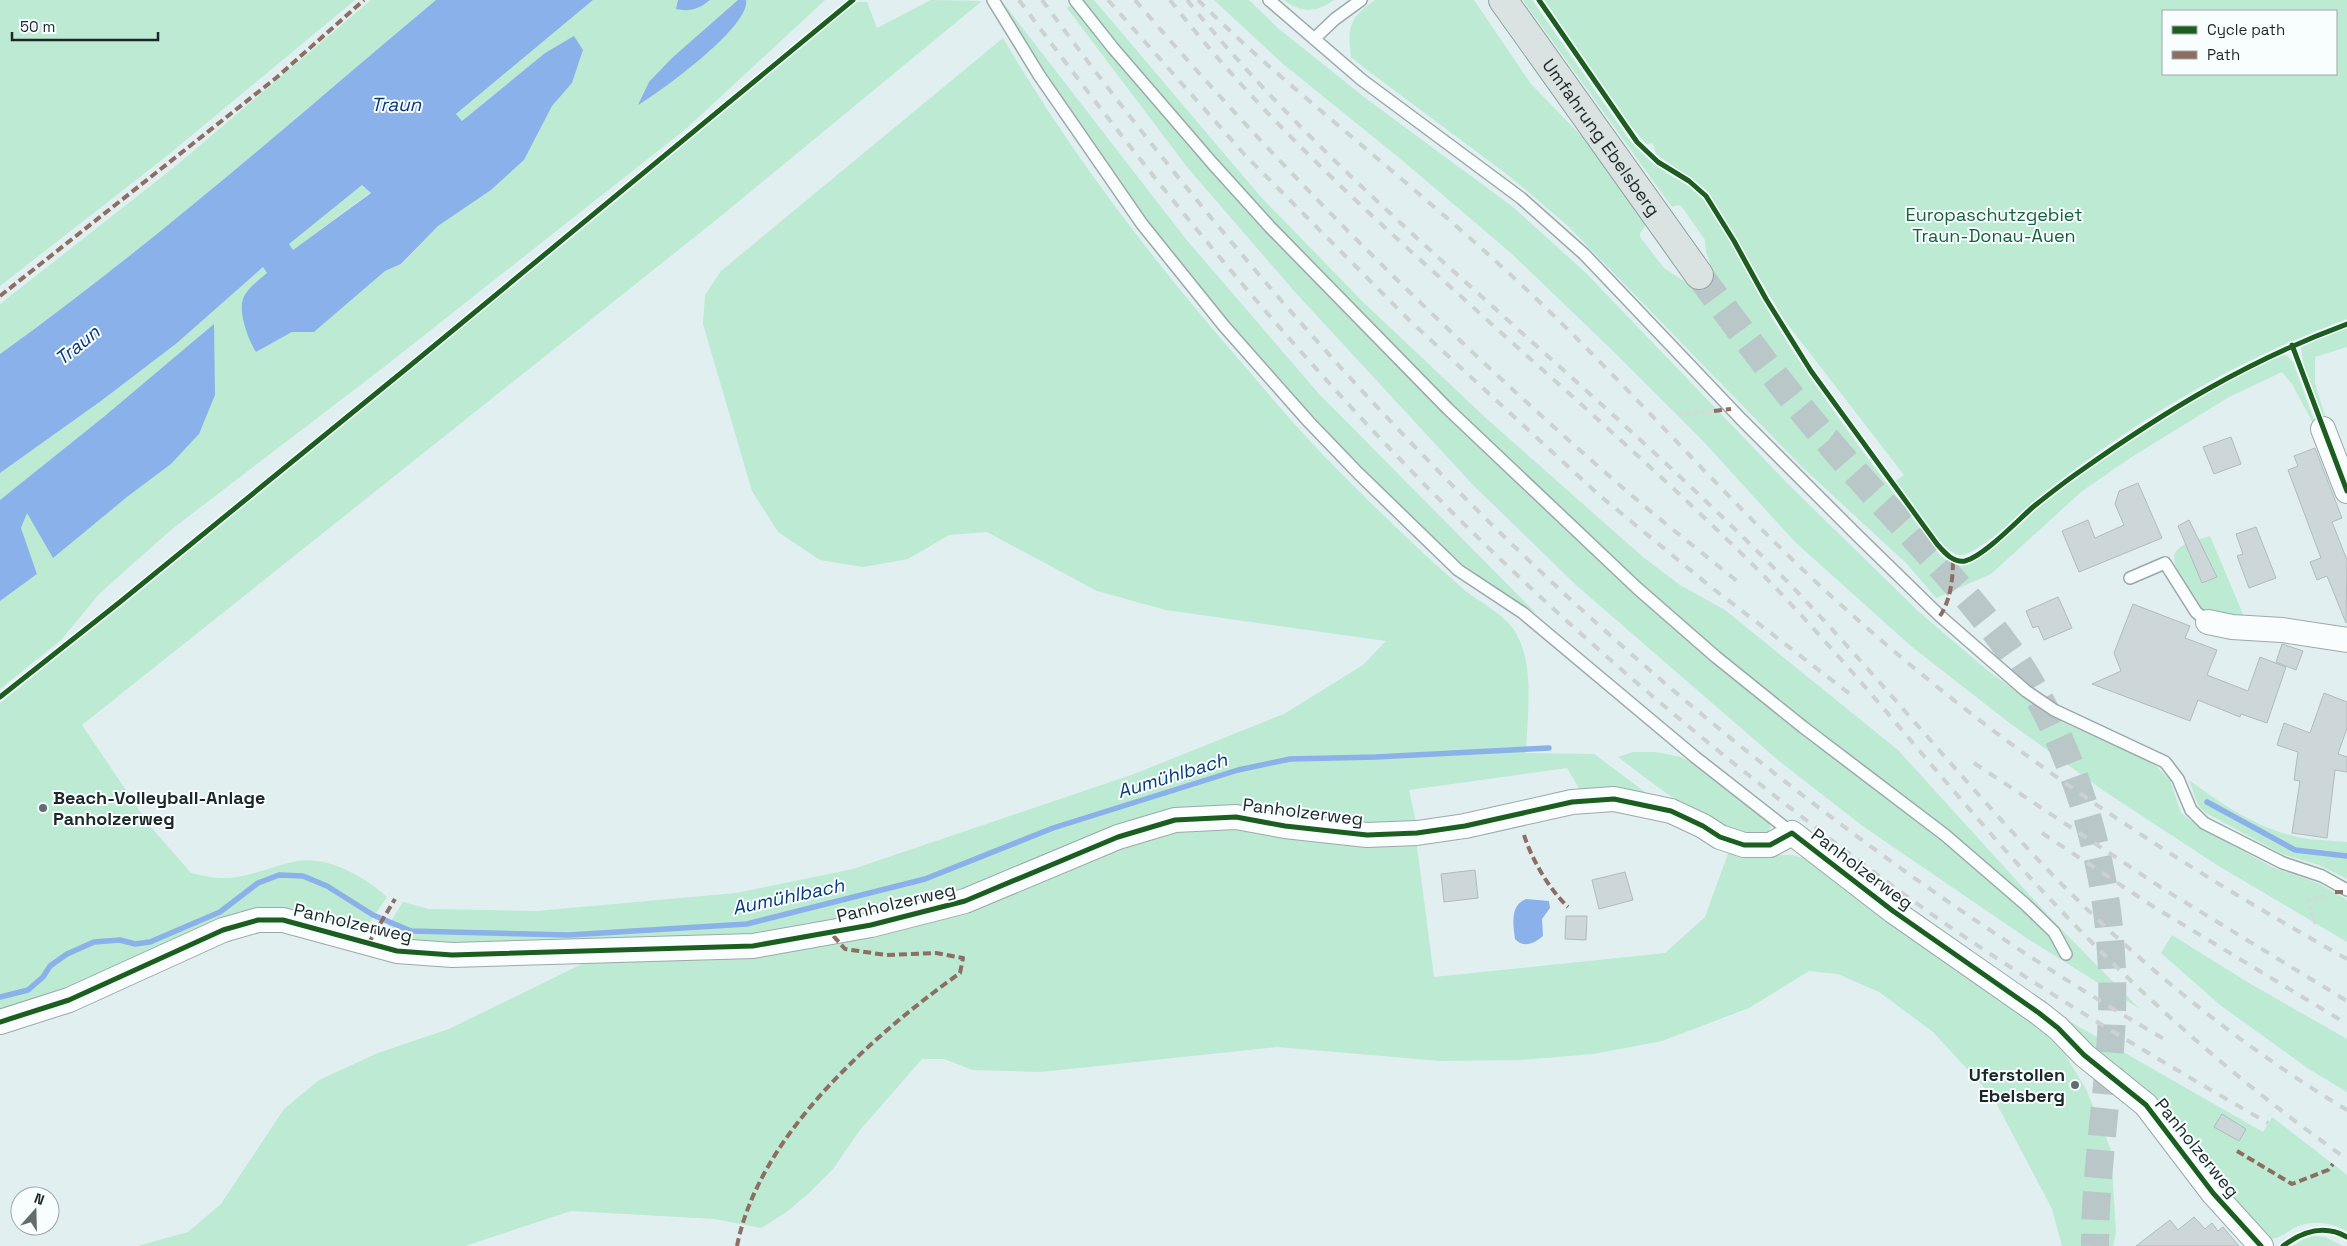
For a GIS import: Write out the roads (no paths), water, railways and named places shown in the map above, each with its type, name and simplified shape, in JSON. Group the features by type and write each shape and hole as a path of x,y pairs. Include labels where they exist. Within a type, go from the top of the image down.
{"main road":[{"name":"Umfahrung Ebelsberg","path":"1503,0 1699,274"}],"street":[{"path":"2323,429 2347,491"},
{"path":"2208,622 2232,628 2282,630 2347,640"},
{"name":"Panholzerweg","path":"0,1022 69,1000 223,930 258,920 283,920 397,951 452,955 753,946 871,925 966,901 1118,836 1175,820 1236,817 1285,826 1367,835 1417,833 1465,826 1572,802 1614,799 1671,811 1703,826 1720,837 1744,845 1770,845 1792,833 1893,911 2039,1013 2096,1064 2129,1089 2146,1105 2213,1192 2261,1246"}],"lane":[{"path":"993,0 1039,75 1142,224 1224,326 1345,460 1458,570 1522,613 1695,757 1792,833"},
{"path":"1075,0 1113,48 1213,164 1448,409 1637,588 1716,656 1803,727 1923,817 2025,904 2054,932 2066,954"},
{"path":"1269,0 1362,80 1521,198 1584,254 1741,419 1857,535 1940,616 2026,691 2054,710 2165,762 2178,779 2191,810 2204,823 2275,860 2322,876 2347,890"},
{"path":"1315,38 1335,19 1361,0"},
{"path":"1493,0 1528,36"},
{"path":"2130,578 2165,563 2196,612 2208,622"}],"water":[{"name":"Traun","path":"436,0 593,0 456,114 462,121 545,53 574,36 583,50 572,83 552,106 524,160 491,190 438,226 401,264 385,271 314,332 292,332 256,352 242,315 242,303 248,290 267,273 263,267 177,343 101,401 0,473 0,354 167,226","holes":["362,185 371,193 293,250 289,244"]},
{"path":"678,0 710,0 698,8 686,10 676,9"},
{"path":"738,0 746,0 744,11 734,26 720,41 683,73 638,105 649,82 672,58"},
{"path":"214,324 215,395 199,434 171,464 127,497 53,558 27,513 21,528 37,574 0,601 0,500 106,415"},
{"path":"1526,899 1549,901 1550,908 1542,919 1543,936 1533,943 1522,944 1515,939 1513,921 1517,906"}],"waterway":[{"name":"Aumühlbach","path":"0,997 28,990 43,977 50,966 67,954 94,942 120,940 135,944 150,942 220,912 258,883 279,875 303,876 327,886 373,915 411,931 569,935 747,924 925,879 1053,828 1238,770 1290,759 1376,757 1549,748"},
{"name":"Aumühlbach","path":"2207,802 2295,850 2347,856"}],"tunnel":[{"path":"1699,275 1794,401 1961,590 2003,642 2026,675 2064,750 2079,790 2101,872 2111,953 2112,990 2109,1063 2098,1173 2095,1246"}],"railway":[{"path":"1019,0 1093,99 1170,196 1248,291 1330,384 1441,501 1499,558 1618,667 1742,770 1841,848 1950,927 2067,1003 2268,1123"},
{"path":"1042,0 1189,191 1293,314 1401,432 1537,568 1619,643 1705,717 1883,855 1975,920 2069,981 2164,1039"},
{"path":"1108,0 1244,154 1409,320 1599,495 1711,587 1850,694"},
{"path":"1135,0 1248,127 1427,309 1551,425 1662,521 1743,586"},
{"path":"1170,0 1202,40 1270,116 1342,187 1672,488 1782,594 1999,843 2108,959 2223,1064 2347,1159"},
{"path":"1187,0 1253,77 1323,150 1648,447 1751,545 1827,624 2008,827 2079,902 2188,999 2266,1057 2347,1110"},
{"path":"1198,0 1264,62 1455,225 1527,290 1566,327 1791,558 1890,648 2014,746 2078,792 2210,878 2347,959"},
{"path":"1974,763 2165,890 2347,1001"},
{"path":"2042,833 2154,907 2347,1024"}],"place":[{"name":"Beach-Volleyball-Anlage Panholzerweg","path":"43,808"},
{"name":"Uferstollen Ebelsberg","path":"2075,1085"}],"park label":[{"name":"Europaschutzgebiet Traun-Donau-Auen","path":"1994,225"}]}
